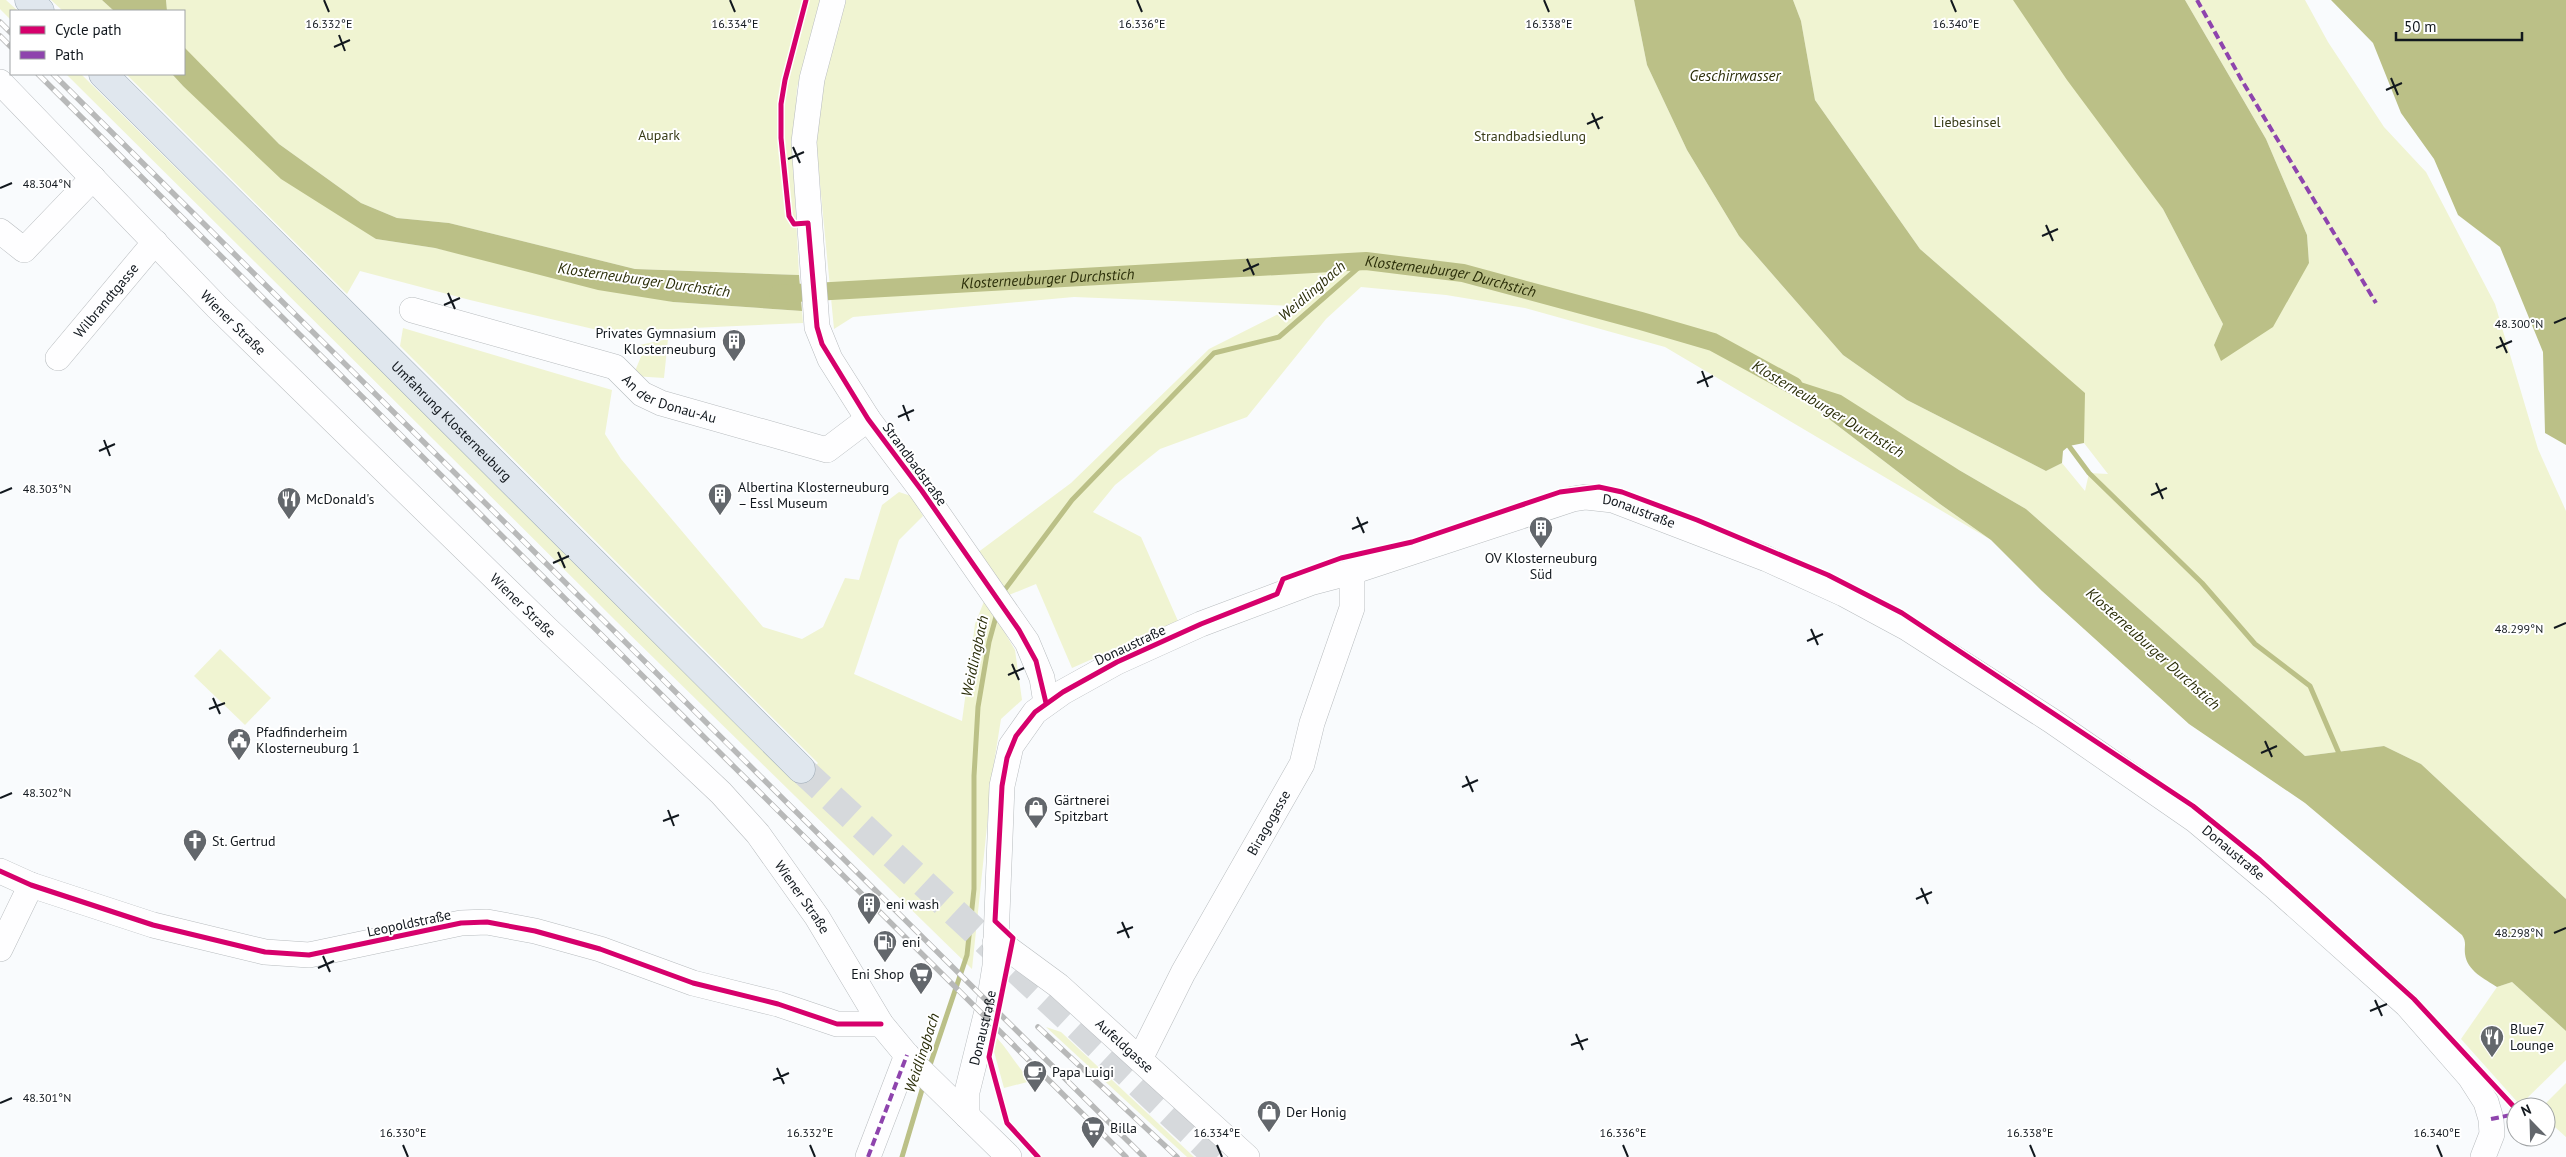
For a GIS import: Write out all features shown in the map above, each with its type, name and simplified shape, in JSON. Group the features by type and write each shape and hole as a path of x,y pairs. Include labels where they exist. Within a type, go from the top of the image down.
{"main road":[{"path":"29,0 39,10"},
{"name":"Umfahrung Klosterneuburg","path":"104,75 801,769"}],"street":[{"name":"Strandbadstraße","path":"833,0 812,79 804,142 817,327 830,359 868,420 1019,630 1036,662 1046,703"},
{"name":"Wiener Straße","path":"0,82 217,307 546,628 721,793 758,834 817,917 881,1024 911,1060 1008,1157"},
{"path":"0,231 24,250 93,178"},
{"name":"Wilbrandtgasse","path":"58,358 155,242"},
{"name":"An der Donau-Au","path":"412,310 615,367 642,394 661,403 827,450 868,420"},
{"name":"Donaustraße","path":"967,1116 967,1092 994,975 1002,786 1007,758 1016,736 1035,712 1046,703 1097,672 1201,624 1302,586 1352,578 1428,546 1573,499 1597,498 1628,505 1707,535 1844,594 1908,628 2098,752 2195,820 2276,888 2407,1005 2477,1086 2492,1118 2492,1134 2483,1157"},
{"name":"Biragogasse","path":"1140,1059 1183,973 1302,764 1312,723 1352,608 1352,578"},
{"name":"Leopoldstraße","path":"0,871 31,885 153,924 265,952 309,955 462,923 488,922 535,931 600,948 693,983 778,1004 837,1024 881,1024"},
{"path":"0,949 31,885"},
{"name":"Aufeldgasse","path":"995,943 1010,950 1059,986 1248,1157"},
{"path":"868,1157 911,1060"}],"green space":[{"path":"0,0 6,0 17,10 10,10 10,19 0,9"},
{"path":"51,0 102,0 113,10 62,10"},
{"name":"Aupark","path":"166,0 820,0 797,88 793,158 799,275 635,269 449,223 397,218 361,203 279,144 189,55 185,49 185,10 167,10"},
{"path":"844,0 1634,0 1647,65 1687,150 1739,236 1843,355 1907,400 2046,471 2062,463 2085,491 2089,473 2108,474 2084,443 2084,393 1920,249 1815,100 1801,21 1793,0 2018,0 2163,209 2223,324 2214,345 2309,263 2307,235 2266,139 2185,0 2305,0 2328,42 2384,127 2426,172 2495,304 2538,449 2566,511 2566,899 2421,764 2384,746 2305,756 2026,509 1959,470 1777,375 1799,396 1940,504 1991,540 1665,347 1525,308 1446,295 1361,287 1326,319 1247,417 1160,449 1115,485 1093,512 1141,537 1178,621 1072,668 1036,584 1009,595 977,553 1071,483 1209,349 1294,306 1074,297 853,317 834,329 815,132 830,48"},
{"path":"67,75 82,75 798,784 818,763 400,346 403,328 612,390 605,434 621,459 763,627 802,639 823,627 845,578 859,580 882,505 899,492 911,496 923,516 899,540 854,674 962,721 975,624 985,599 1015,650 1022,700 1001,719 993,769 972,969 616,621"},
{"path":"127,75 173,75 183,86 376,239 435,248 673,302 802,311 803,323 606,332 470,300 360,271 347,294"},
{"path":"668,339 664,378 633,376 642,354 635,346"},
{"path":"220,649 271,698 245,725 194,676"},
{"path":"2512,982 2566,1031 2566,1060 2528,1097 2513,1097 2461,1039 2497,987"},
{"path":"1046,1027 1061,1032 1194,1157 1187,1157"},
{"path":"997,1038 1031,1081 1004,1088 993,1048"},
{"path":"2566,1083 2566,1137 2556,1128 2556,1097 2552,1097"}],"water":[{"path":"102,0 166,0 167,10 113,10"},
{"name":"Geschirrwasser","path":"1634,0 1793,0 1801,21 1815,100 1920,249 2085,393 2084,443 2069,446 2063,451 2062,463 2046,471 1907,400 1843,355 1739,236 1687,150 1647,65"},
{"path":"2013,0 2185,0 2266,139 2307,235 2309,263 2273,327 2221,361 2214,345 2223,324 2163,209 2067,80"},
{"path":"2331,0 2566,0 2566,445 2545,433 2543,352 2500,247 2458,215 2434,159 2401,113 2373,43"},
{"path":"185,48 279,144 361,203 397,218 449,223 635,269 799,275 802,311 673,302 598,290 435,248 376,239 281,179 173,75 185,75"},
{"path":"1776,374 1841,395 1959,470 2026,509 2305,756 2384,746 2421,764 2566,899 2566,1031 2512,982 2497,987 2477,974 2466,960 2465,942 2462,935 2305,803 2189,724 2042,591 1991,540 1940,504 1799,396"}],"waterway":[{"name":"Weidlingbach","path":"1003,592 1072,500 1214,353 1279,337 1366,261"},
{"name":"Klosterneuburger Durchstich","path":"778,294 1366,261 1463,273 1713,342 1794,386"},
{"path":"2069,446 2089,473 2202,583 2255,644 2310,686 2341,758"},
{"name":"Weidlingbach","path":"929,1068 967,955 974,889 974,776 978,707 989,642 997,613"},
{"name":"Weidlingbach","path":"902,1157 924,1083"}],"tunnel":[{"path":"801,769 1217,1157"}],"railway":[{"path":"0,22 10,32"},
{"path":"0,36 10,46"},
{"path":"39,75 1126,1157"},
{"path":"54,75 1144,1157"},
{"path":"1038,1027 1177,1157"}],"marked path":[{"path":"2197,0 2241,79 2376,303"},
{"path":"868,1157 907,1055"},
{"path":"2491,1119 2506,1116"}],"cycle path":[{"path":"806,0 785,80 781,104 781,138 789,216 794,224 808,223 817,327 822,344 868,419 922,491 1019,630 1036,661 1046,703"},
{"path":"1038,1157 1007,1123 989,1057 1013,938 995,921 1002,786 1007,758 1016,736 1035,712 1063,692 1117,662 1201,624 1277,594 1283,579 1341,558 1412,542 1560,492 1599,487 1622,492 1697,520 1828,575 1902,613 2193,806 2260,860 2414,999 2506,1098"},
{"path":"0,871 31,885 153,925 265,952 309,955 461,923 487,922 535,931 600,949 693,983 778,1004 837,1024 881,1024"}],"place":[{"name":"Privates Gymnasium Klosterneuburg","path":"734,362"},
{"name":"Albertina Klosterneuburg – Essl Museum","path":"720,516"},
{"name":"McDonald's","path":"289,520"},
{"name":"OV Klosterneuburg Süd","path":"1541,549"},
{"name":"Pfadfinderheim Klosterneuburg 1","path":"239,761"},
{"name":"Gärtnerei Spitzbart","path":"1036,829"},
{"name":"St. Gertrud","path":"195,862"},
{"name":"eni wash","path":"869,925"},
{"name":"eni","path":"885,963"},
{"name":"Eni Shop","path":"921,995"},
{"name":"Blue7 Lounge","path":"2492,1058"},
{"name":"Papa Luigi","path":"1035,1093"},
{"name":"Der Honig","path":"1269,1133"},
{"name":"Billa","path":"1093,1149"}],"park label":[{"name":"Liebesinsel","path":"1967,122"},
{"name":"Strandbadsiedlung","path":"1530,136"}]}
